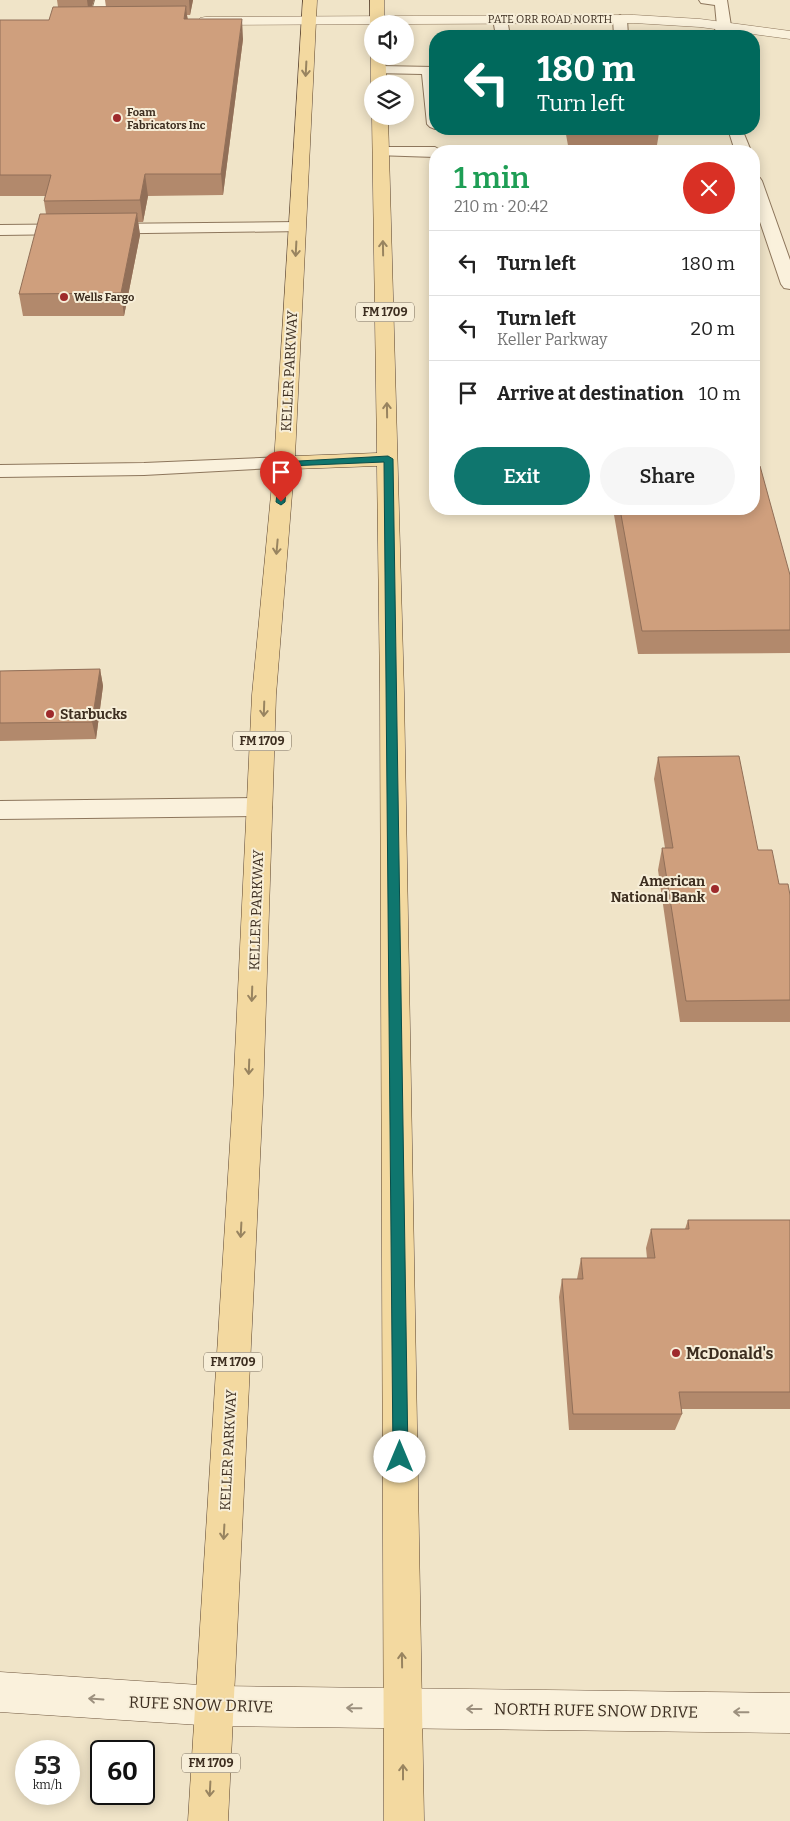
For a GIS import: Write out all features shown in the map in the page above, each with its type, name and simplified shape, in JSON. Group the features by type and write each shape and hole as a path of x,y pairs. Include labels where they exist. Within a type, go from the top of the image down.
{"main road":[{"name":"KELLER PARKWAY","path":"208,1821 248,1096 264,695 284,463 310,0"},
{"path":"377,0 377,15"},
{"name":"FM 1709","path":"380,125 388,459 397,1053 404,1821"},
{"path":"284,463 388,459"}],"street":[{"name":"PATE ORR ROAD NORTH","path":"414,21 620,19 714,30"},
{"path":"77,21 115,21"},
{"name":"PATE ORR ROAD NORTH","path":"192,21 364,22"},
{"name":"PATE ORR ROAD NORTH","path":"760,33 790,35"},
{"name":"RUFE SNOW DRIVE","path":"0,1692 215,1706 403,1709"},
{"name":"NORTH RUFE SNOW DRIVE","path":"403,1709 790,1713"}],"lane":[{"path":"96,21 102,0"},
{"path":"706,0 721,1 722,30"},
{"path":"500,19 501,30"},
{"path":"620,19 621,30"},
{"path":"379,70 429,70"},
{"path":"381,152 429,152"},
{"path":"760,198 790,284"},
{"path":"0,230 297,227"},
{"path":"0,472 144,469 284,463"},
{"path":"0,810 260,807"}],"building":[{"name":"Foam Fabricators Inc","path":"186,6 184,19 242,19 221,174 145,174 140,200 44,201 51,175 0,175 0,20 49,20 53,7"},
{"path":"137,213 121,293 19,294 40,214"},
{"path":"760,466 790,575 790,630 642,631 621,515 760,515"},
{"name":"Starbucks","path":"100,669 92,722 0,723 0,671"},
{"name":"American National Bank","path":"739,756 758,850 772,850 779,884 788,884 790,895 790,1000 686,1001 662,848 673,848 658,757"},
{"name":"McDonald's","path":"688,1220 790,1220 790,1392 679,1392 682,1414 573,1414 562,1279 583,1279 581,1258 655,1258 651,1229 689,1229"}],"place":[{"name":"Foam Fabricators Inc","path":"117,118"},
{"name":"Wells Fargo","path":"64,297"},
{"name":"Starbucks","path":"50,714"},
{"name":"American National Bank","path":"715,889"},
{"name":"McDonald's","path":"676,1353"}],"route":[{"path":"281,502 284,463 388,459 397,1043 400,1457"}]}
